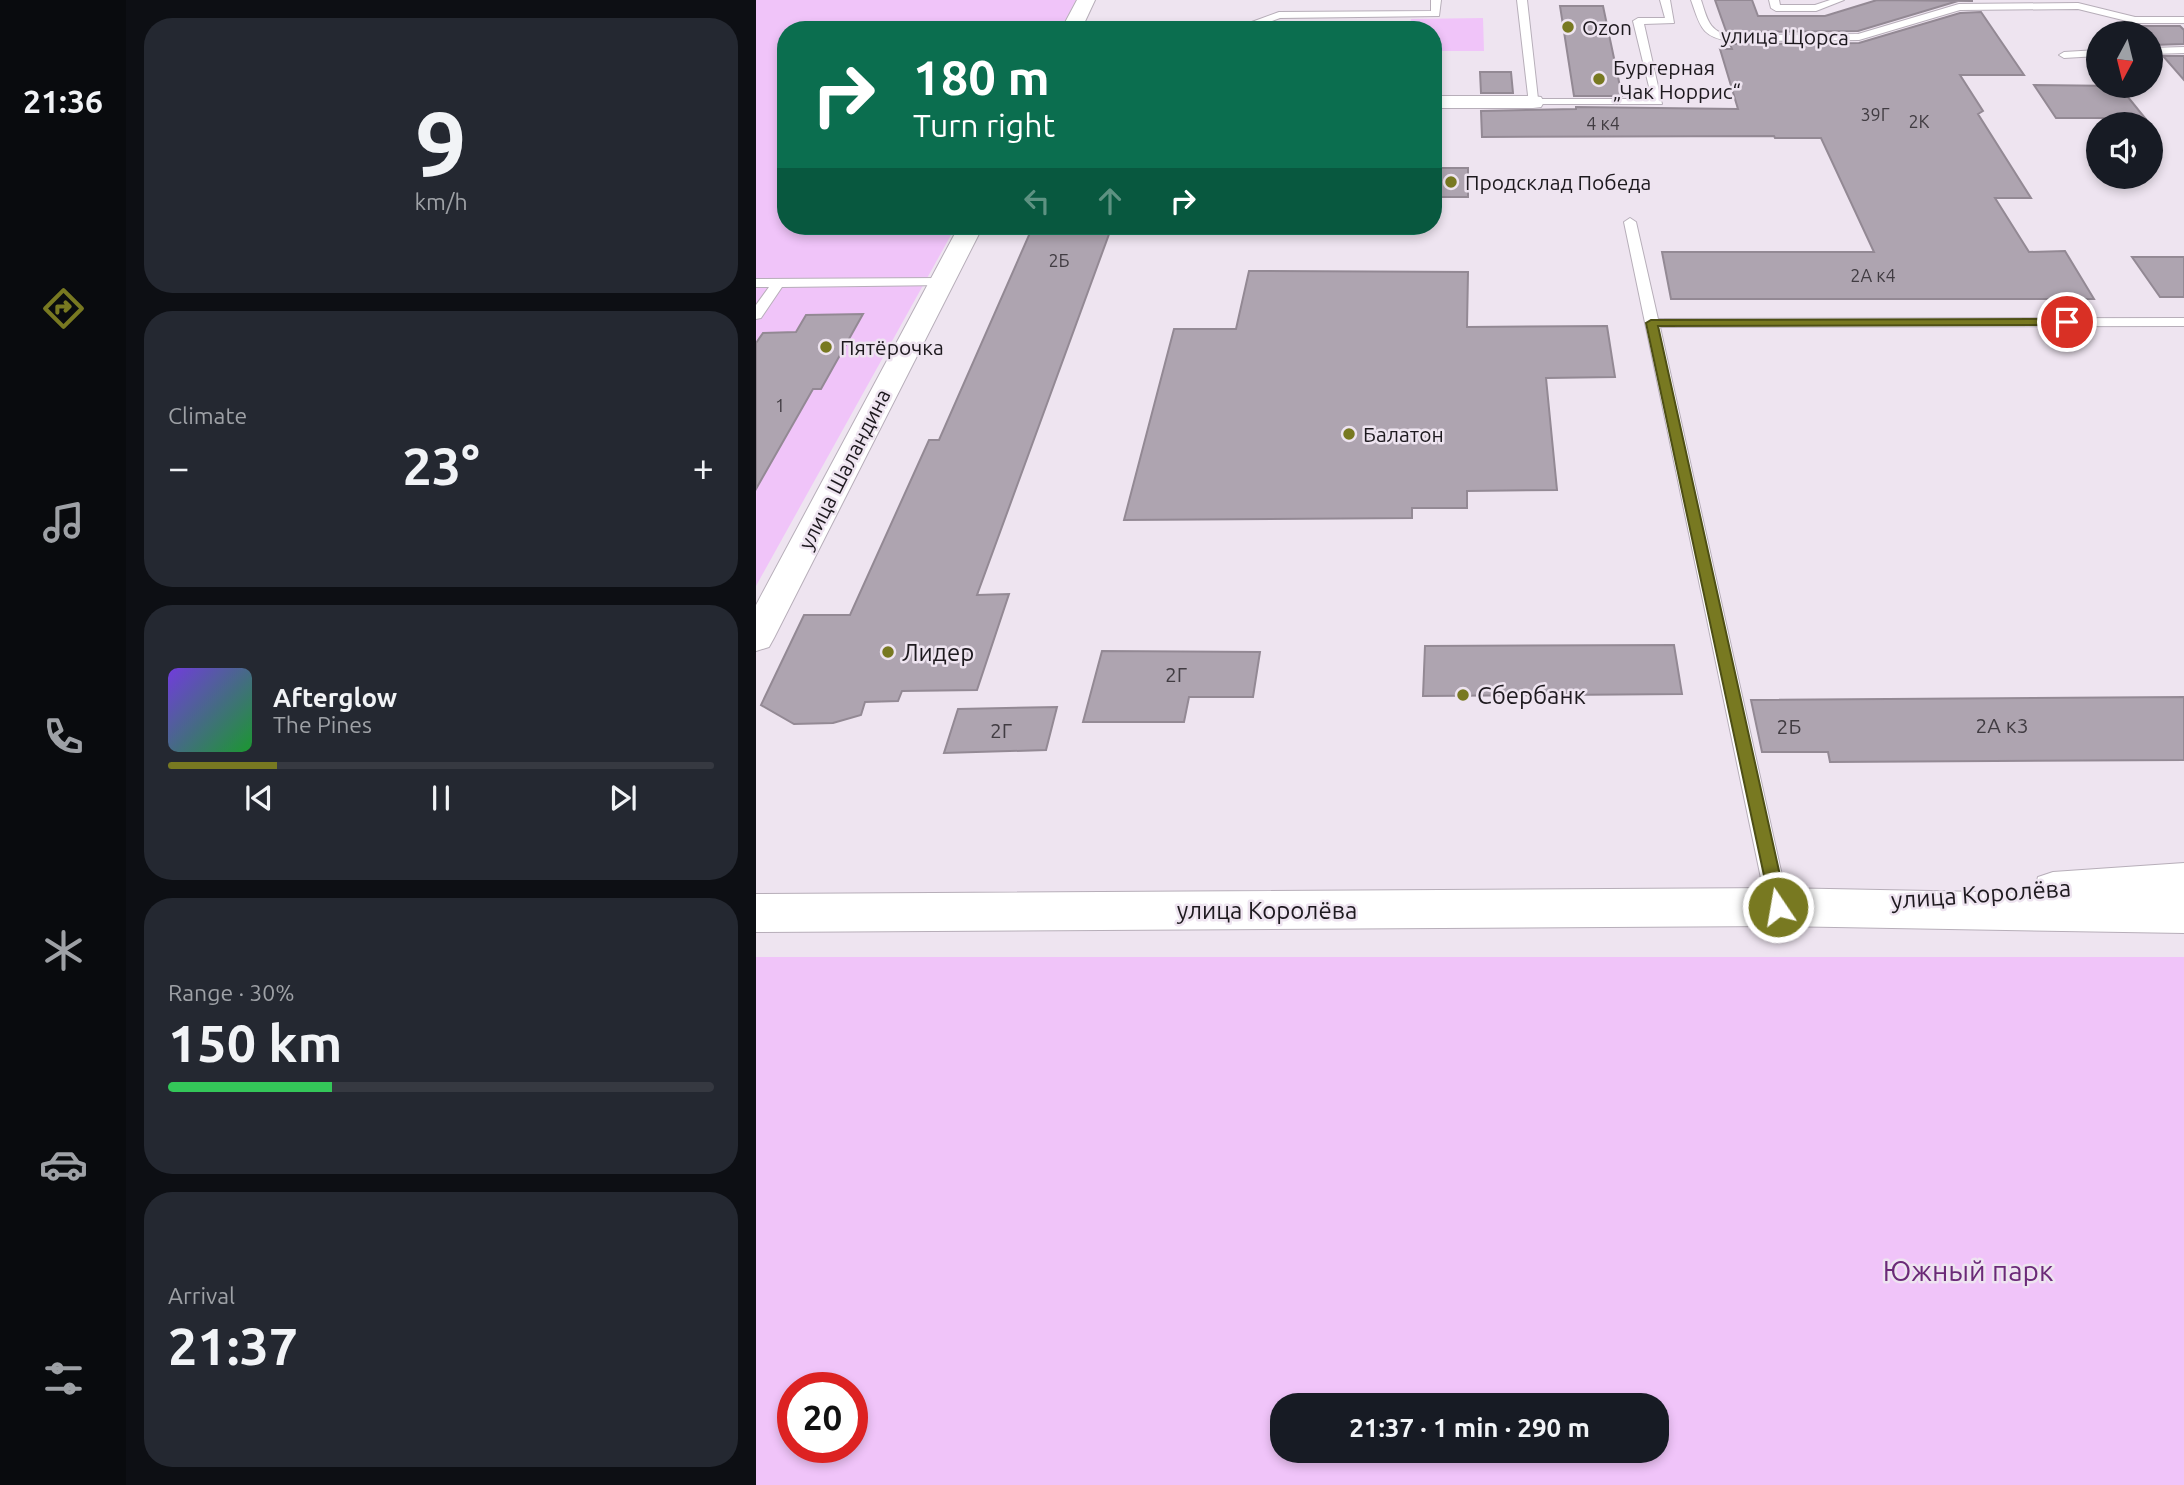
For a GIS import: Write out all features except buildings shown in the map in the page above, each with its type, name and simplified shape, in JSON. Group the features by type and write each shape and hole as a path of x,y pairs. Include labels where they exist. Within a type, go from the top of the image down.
{"street":[{"path":"1076,21 1086,0"},
{"path":"1442,102 1532,102"},
{"name":"улица Шаландина","path":"756,638 966,235"},
{"name":"улица Королёва","path":"1778,907 2184,881"},
{"name":"улица Королёва","path":"756,913 1778,907 2184,914"}],"lane":[{"path":"1262,21 1279,15 1436,14 1436,0"},
{"path":"1522,0 1532,102 1658,102 1638,20 1671,20 1665,0"},
{"name":"улица Щорса","path":"1696,0 1707,30 1719,37 1731,38 1859,37 1959,7 2078,6 2135,20 2184,20"},
{"path":"1774,0 1776,8 1816,8 1839,0"},
{"path":"2163,51 2184,50"},
{"path":"2064,55 2086,54"},
{"path":"1630,222 1778,907"},
{"path":"756,283 942,282"},
{"path":"756,314 778,283"},
{"path":"1651,323 2184,322"}],"green space":[{"path":"756,0 1076,0 1065,21 777,21 777,235 951,235 756,586"},
{"path":"1483,18 1484,51 1442,51 1442,21 1411,19"},
{"name":"Южный парк","path":"756,957 2184,957 2184,1485 756,1485"}],"place":[{"name":"Ozon","path":"1568,27"},
{"name":"Бургерная „Чак Норрис“","path":"1599,79"},
{"name":"Продсклад Победа","path":"1451,182"},
{"name":"Пятёрочка","path":"826,347"},
{"name":"Балатон","path":"1349,434"},
{"name":"Лидер","path":"888,652"},
{"name":"Сбербанк","path":"1463,695"}],"route":[{"path":"1778,907 1651,323 2067,322"}]}
